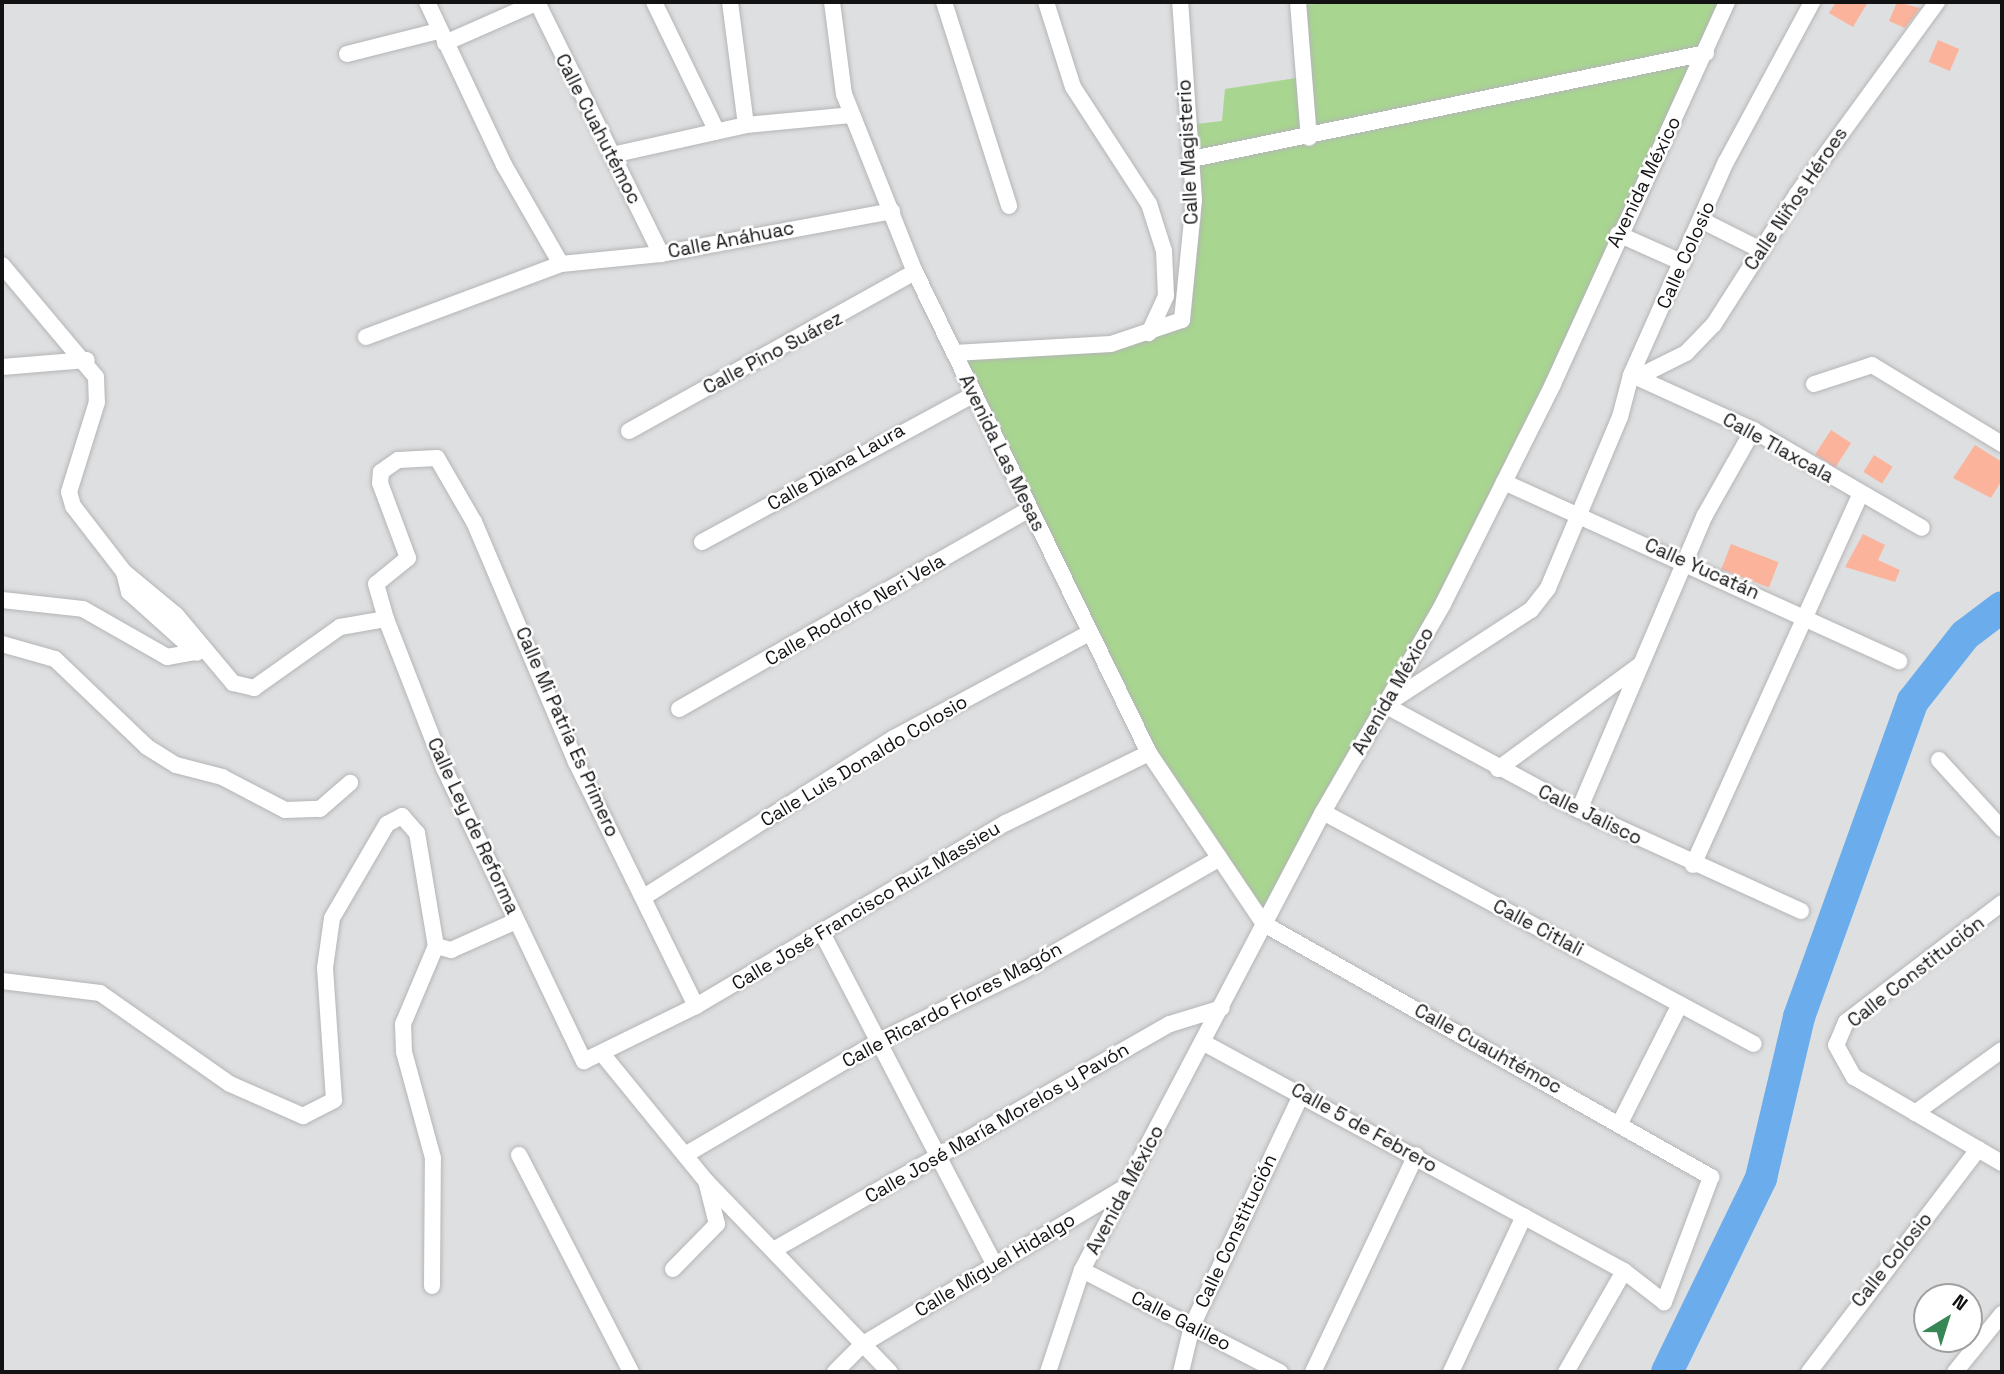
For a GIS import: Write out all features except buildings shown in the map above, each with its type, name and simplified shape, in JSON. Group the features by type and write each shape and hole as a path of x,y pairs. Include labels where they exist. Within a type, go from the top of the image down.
{"street":[{"path":"427,2 441,37 565,265"},
{"path":"347,54 441,37 537,2"},
{"name":"Calle Cuahutémoc","path":"537,2 662,254"},
{"path":"654,2 717,132"},
{"path":"730,2 746,125"},
{"name":"Avenida Las Mesas","path":"832,2 851,115 915,272 954,353 971,396 1030,509 1149,752 1220,858"},
{"path":"944,2 1009,206"},
{"path":"1046,2 1073,87 1149,204 1164,251 1166,296 1149,333"},
{"name":"Calle Magisterio","path":"954,353 1111,344 1182,320 1188,310 1192,159 1180,2"},
{"path":"1298,2 1309,138"},
{"name":"Avenida México","path":"1048,1372 1082,1270 1323,812 1385,705 1504,482 1618,234 1706,53 1727,2"},
{"name":"Calle Colosio","path":"1385,705 1531,610 1582,517 1634,376 1702,220 1811,2"},
{"name":"Calle Niños Héroes","path":"1634,376 1686,353 1714,324 1760,250 1937,2"},
{"path":"1192,159 1309,138 1706,53"},
{"path":"612,155 746,125 851,115"},
{"name":"Calle Anáhuac","path":"366,337 565,265 662,254 892,211"},
{"path":"1702,220 1760,250"},
{"path":"1618,234 1683,263"},
{"path":"2,265 87,360 96,377 97,402 69,492 124,572 136,599 246,690 340,627 387,618"},
{"name":"Calle Pino Suárez","path":"629,431 915,272"},
{"path":"2,367 87,360"},
{"path":"1814,384 1872,365 2002,444"},
{"name":"Calle Tlaxcala","path":"1634,376 1753,430 1860,495 1922,528"},
{"name":"Calle Diana Laura","path":"702,542 971,396"},
{"path":"1579,810 1684,561 1753,430"},
{"name":"Calle Mi Patria Es Primero","path":"376,584 403,567 408,558 380,483 381,472 398,460 437,458 474,522 576,762 696,1006"},
{"name":"Calle Yucatán","path":"1504,482 1805,615 1899,661"},
{"path":"1693,865 1860,495"},
{"name":"Calle Rodolfo Neri Vela","path":"679,709 1030,509"},
{"name":"Calle Ley de Reforma","path":"376,584 444,768 584,1061"},
{"path":"2,600 61,603 167,657 201,651"},
{"name":"Calle Luis Donaldo Colosio","path":"644,897 894,738 1089,633"},
{"path":"2,644 55,659 147,747 176,765 222,777 285,810 320,809 351,783"},
{"path":"1498,769 1641,665"},
{"name":"Calle Jalisco","path":"1385,705 1498,769 1579,810 1693,865 1801,911"},
{"name":"Calle José Francisco Ruiz Massieu","path":"584,1061 604,1056 696,1006 1006,823 1149,752"},
{"path":"1939,760 2002,829"},
{"name":"Calle Citlali","path":"1323,812 1753,1044"},
{"path":"2,981 100,993 230,1084 303,1116 334,1100 326,968 332,918 374,840 402,816 417,833 436,946 403,1024 404,1052 433,1157 432,1286"},
{"path":"1220,858 1264,923"},
{"name":"Calle Ricardo Flores Magón","path":"685,1155 879,1041 1021,972 1220,858"},
{"name":"Calle Constitución","path":"1915,1114 1854,1077 1836,1045 1846,1022 2002,903"},
{"path":"436,946 451,950 516,921"},
{"name":"Calle Cuauhtémoc","path":"1264,923 1711,1177"},
{"path":"822,933 994,1264"},
{"path":"1620,1123 1680,1004"},
{"name":"Calle José María Morelos y Pavón","path":"777,1248 1170,1024 1222,1008"},
{"name":"Calle 5 de Febrero","path":"1203,1042 1416,1155 1624,1271 1664,1302 1711,1177"},
{"path":"2002,1050 1915,1114 2002,1163"},
{"path":"604,1056 706,1181 777,1248 890,1372"},
{"name":"Calle Constitución","path":"1181,1372 1192,1326 1302,1093"},
{"name":"Calle Colosio","path":"1809,1372 1978,1149"},
{"path":"519,1155 631,1372"},
{"path":"1313,1372 1416,1155"},
{"path":"673,1269 717,1224 706,1181"},
{"name":"Calle Miguel Hidalgo","path":"835,1372 863,1344 1126,1186"},
{"path":"1451,1372 1524,1216"},
{"name":"Calle Galileo","path":"1082,1270 1280,1372"},
{"path":"1566,1372 1624,1271"},
{"path":"1955,1372 2002,1314"}],"green space":[{"path":"1352,2 1727,2 1553,384 1264,924 1149,753 954,353 1111,344 1188,310 1188,125 1222,121 1225,89 1303,77 1299,5"}],"waterway":[{"path":"1667,1372 1761,1178 1799,1017 1913,701 1965,635 2002,607"}]}
